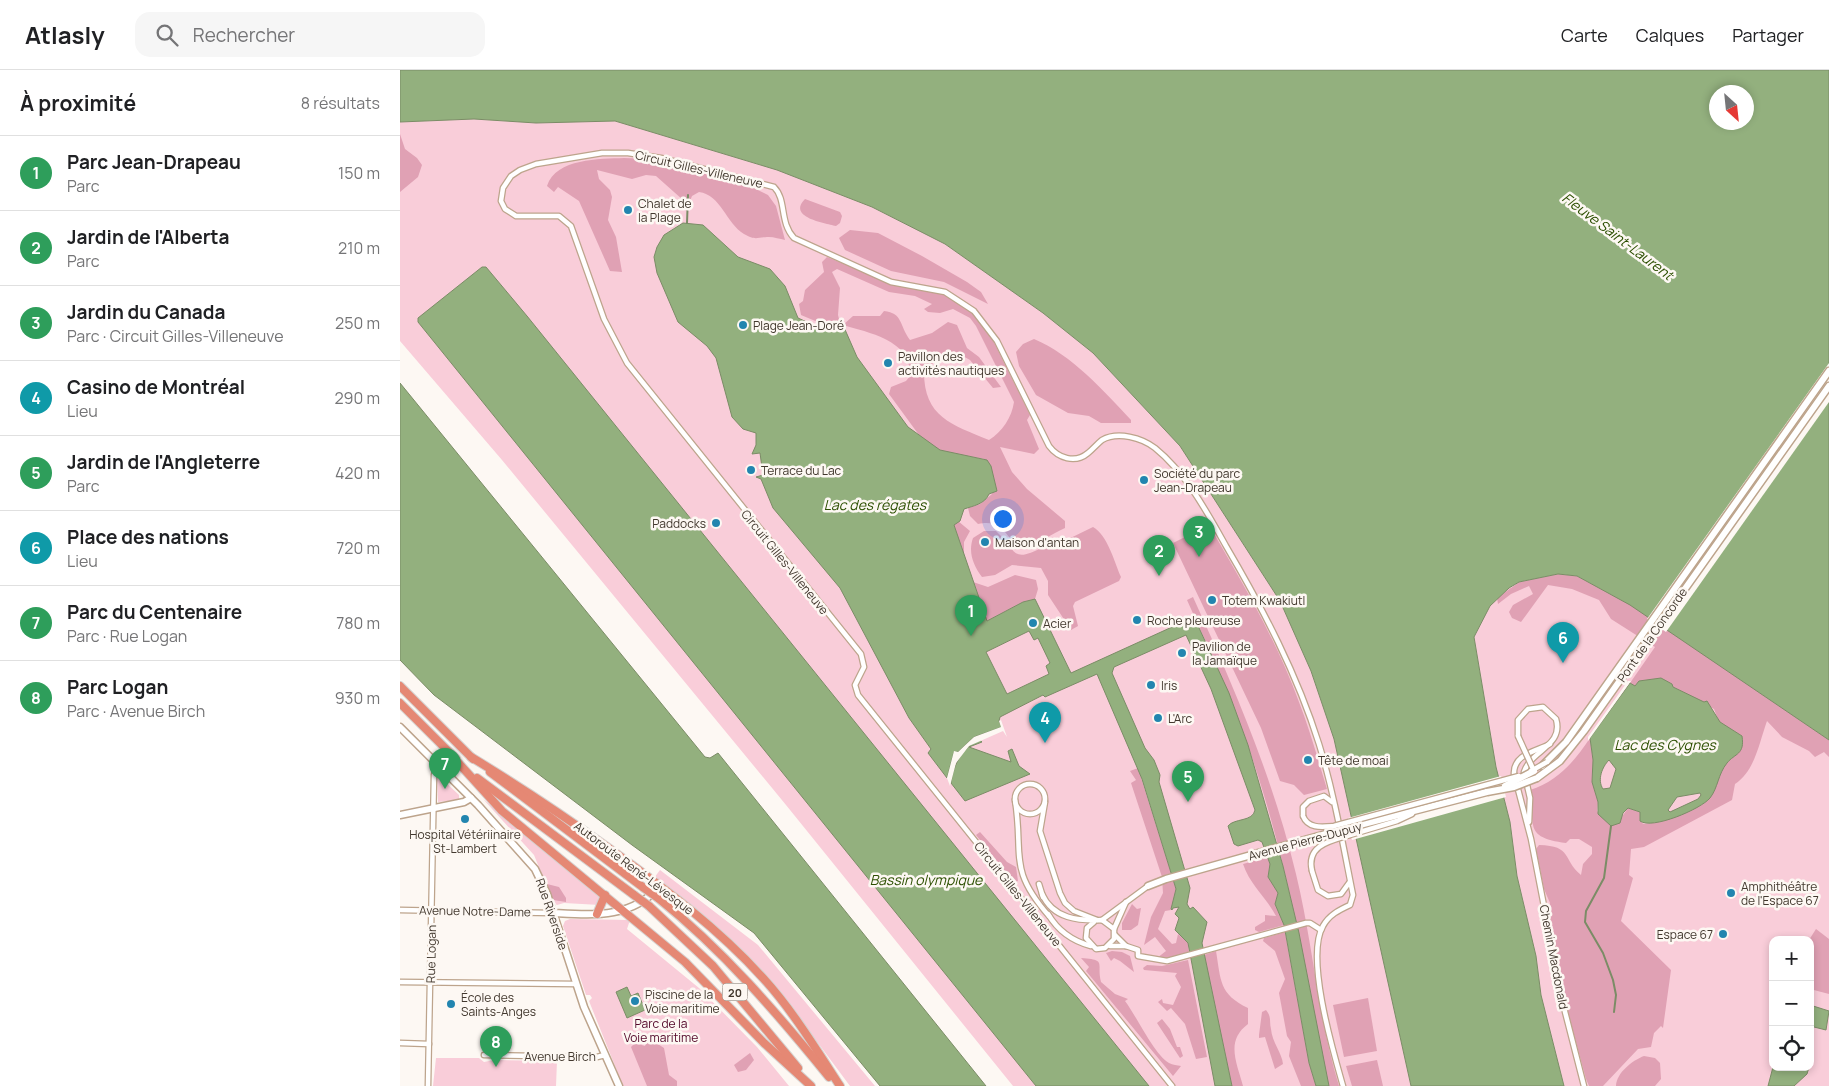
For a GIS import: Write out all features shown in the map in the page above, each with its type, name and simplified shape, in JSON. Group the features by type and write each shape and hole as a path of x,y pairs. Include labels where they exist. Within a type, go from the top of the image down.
{"highway":[{"name":"Autoroute René-Lévesque","path":"400,686 471,757 658,898 691,926 753,986 839,1086"},
{"name":"Autoroute René-Lévesque","path":"400,703 453,756 491,789 649,906 713,966 812,1086"},
{"path":"453,756 502,811 686,962 764,1043 812,1086"},
{"path":"471,757 531,792 660,886 709,925 764,979 795,1016 839,1086"},
{"path":"597,914 605,896"}],"street":[{"name":"Circuit Gilles-Villeneuve","path":"1172,1086 858,695 854,685 864,668 860,654 627,363 604,319 571,226 565,219 554,215 523,216 511,214 501,201 501,194 506,182 520,170 536,164 591,154 615,152 661,158 767,184 777,190 786,227 800,241 892,282 945,292 964,304 983,320 994,336 1044,439 1053,452 1062,458 1074,459 1088,453 1102,440 1110,436 1134,438 1153,447 1164,456 1189,487 1211,520 1277,638 1319,743 1350,882 1352,902 1330,916 1321,930 1316,951 1327,1024 1343,1086"},
{"name":"Pont de la Concorde","path":"1488,792 1514,787 1548,762 1566,742 1829,371"},
{"name":"Pont de la Concorde","path":"1334,805 1324,796 1314,798 1303,807 1302,816 1312,826 1334,826 1535,773 1560,761 1584,731 1829,386"},
{"path":"1535,773 1518,736 1516,725 1520,715 1531,707 1543,707 1551,712 1558,724 1558,731 1550,744"},
{"name":"Rue Riverside","path":"400,727 471,798 532,864 544,888 576,984 619,1086"},
{"name":"Chemin Macdonald","path":"1528,826 1530,798 1524,772 1531,760 1550,744"},
{"name":"Chemin Macdonald","path":"1550,744 1522,757 1514,766 1528,826 1563,1004 1584,1086"},
{"name":"Rue Logan","path":"428,1086 434,769 437,764"},
{"path":"1110,946 1115,935 1114,929 1098,920 1074,911 1065,903 1060,893 1040,831 1045,802 1042,788 1031,784 1019,788 1015,800 1018,856 1023,878 1033,896 1068,936 1100,950 1110,946 1126,946 1138,950 1138,956 1162,962 1310,922 1321,930"},
{"name":"Avenue Pierre-Dupuy","path":"1098,920 1148,886 1173,877 1488,792"},
{"path":"400,815 464,802 471,798"},
{"path":"1015,800 1019,809 1031,814 1040,810 1045,802"},
{"path":"1350,882 1343,892 1328,896 1318,890 1312,871 1311,858 1319,846 1397,821 1418,811"},
{"path":"1039,884 1049,916"},
{"name":"Avenue Notre-Dame","path":"400,910 597,914 624,911 642,903 660,886"},
{"path":"1042,894 1052,908 1079,920 1098,920"},
{"name":"Avenue Pierre-Dupuy","path":"1114,929 1127,901"},
{"path":"1091,946 1088,943 1087,928 1098,920"},
{"path":"1115,935 1126,946"},
{"path":"400,982 576,984"},
{"path":"400,1043 429,1044"},
{"name":"Avenue Birch","path":"484,1055 597,1057 605,1055"}],"green space":[{"path":"474,119 536,123 615,121 777,170 872,207 945,244 1043,313 1093,353 1180,446 1280,601 1311,671 1334,739 1411,1086 1013,1086 786,805 502,460 400,341 400,122"},
{"path":"1577,576 1630,605 1829,740 1829,1086 1564,1086 1541,995 1536,956 1517,876 1510,822 1496,767 1474,637 1490,606 1509,588"},
{"path":"439,776 459,795 459,800 438,802 437,778"},
{"path":"483,799 596,891 600,898 600,905 564,903 557,905 553,902 534,855"},
{"path":"660,870 758,945 875,1086 850,1086 792,1008 654,878"},
{"name":"Parc de la Voie maritime","path":"570,919 630,920 627,929 699,988 757,1047 789,1086 623,1086 589,1001 592,998 590,995 586,995 563,926 565,921"},
{"path":"436,1058 479,1058 484,1062 494,1060 557,1061 556,1086 433,1086"}],"shaded area":[{"path":"400,134 405,149 417,158 422,165 418,177 400,192"},
{"path":"649,159 743,183 768,195 776,206 785,240 771,237 754,238 744,234 732,223 713,198 707,194 699,192 692,196 690,201 683,200 656,176 646,175 632,179 597,170 599,179 610,190 612,197 608,220 616,237 622,272 610,271 579,201 558,187 554,192 547,186 559,170 569,165 591,160"},
{"path":"805,199 840,212 842,216 840,223 836,226 816,221 804,215 801,205"},
{"path":"850,230 878,233 922,256 981,292 988,304 944,282 891,271 845,250 839,238"},
{"path":"827,257 898,286 942,293 969,309 993,340 1030,415 1027,420 1039,449 1034,454 1000,447 1012,472 1027,489 1065,521 1065,528 1040,541 1025,545 1013,541 995,524 978,524 970,516 968,508 980,504 992,494 984,459 936,449 919,435 889,394 891,387 906,381 910,376 909,364 904,354 897,346 887,340 843,325 853,316 880,316 884,311 890,312 898,317 910,340 932,333 948,322 957,325 967,348 979,357 1001,387 993,388 970,360 954,351 924,369 928,398 934,408 951,423 989,440 1006,424 1014,402 976,326 970,318 953,309 940,313 928,312 924,309 932,304 915,296 889,292 837,269 832,272 840,288 838,315 840,323 818,328 820,323 801,315 799,304 803,301 805,290 824,272 822,262"},
{"path":"1034,339 1061,354 1086,374 1131,420 1131,423 1101,423 1089,416 1068,413 1036,395 1019,366 1016,352 1023,344"},
{"path":"958,521 970,531 964,542 964,555 954,525"},
{"path":"1209,525 1258,611 1280,656 1303,713 1327,789 1304,795 1294,785 1280,781 1261,728 1173,543"},
{"path":"1093,527 1103,536 1107,543 1121,577 1119,581 1075,602 1073,606 1078,626 1071,630 1048,595 1048,581 1041,568 1012,565 995,575 982,577 972,558 973,538 984,531 996,531 1012,550 1020,555 1045,546 1050,548"},
{"path":"1558,574 1577,576 1633,606 1829,740 1829,757 1824,752 1815,757 1809,751 1782,737 1767,721 1752,764 1735,784 1732,800 1644,847 1631,849 1629,875 1633,878 1621,921 1671,970 1663,1028 1661,1026 1654,1033 1651,1047 1638,1049 1603,1086 1589,1086 1586,1079 1565,1002 1548,909 1550,903 1544,889 1536,849 1539,845 1557,848 1566,854 1581,875 1583,864 1592,854 1592,847 1579,839 1570,839 1566,843 1543,837 1537,833 1532,821 1530,790 1549,781 1564,770 1590,738 1593,760 1592,782 1598,802 1597,811 1609,824 1621,818 1628,808 1640,812 1642,823 1644,824 1660,822 1703,804 1708,799 1723,767 1742,745 1742,736 1719,722 1714,709 1673,687 1672,684 1652,680 1634,686 1630,683 1655,647 1611,619 1599,600 1572,589 1548,585 1521,622 1512,618 1509,612 1513,605 1533,594 1529,586 1511,594 1498,604 1497,598 1519,582"},
{"path":"1015,575 1036,580 1038,589 1035,599 1023,602 987,621 973,582 988,587"},
{"path":"1193,597 1251,733 1287,838 1302,900 1326,1034 1339,1086 1329,1086 1325,1074 1293,907 1260,784 1233,707 1187,600"},
{"path":"1138,768 1176,889 1171,910 1165,911 1158,929 1172,944 1176,943 1178,934 1188,943 1189,952 1168,959 1157,958 1166,951 1155,937 1144,945 1151,917 1163,893 1162,877 1131,783 1136,780 1130,771"},
{"path":"980,832 1007,862 1016,867 1018,881 1014,882 976,835"},
{"path":"1268,857 1270,864 1268,877 1278,893 1275,904 1284,925 1259,932 1255,930 1255,927 1265,921 1265,915 1276,916 1254,885 1243,864"},
{"path":"547,884 559,887 566,898 566,902 553,900"},
{"path":"1132,904 1137,909 1141,908 1138,925 1131,930 1122,930 1122,923"},
{"path":"1816,929 1829,939 1829,994 1814,990 1814,936 1812,936"},
{"path":"1285,932 1309,1063 1316,1086 1301,1086 1289,1056 1291,1042 1287,1036 1279,993 1285,979 1275,951 1263,941 1264,938"},
{"path":"1112,951 1122,952 1130,956 1134,972 1114,958 1111,961 1106,953"},
{"path":"1216,951 1221,979 1226,992 1248,1008 1248,1024 1241,1031 1235,1045 1236,1061 1243,1086 1232,1086 1204,955"},
{"path":"1081,958 1098,961 1101,982 1115,994 1128,999 1125,1001 1157,1052 1169,1063 1181,1066 1173,1076 1086,971 1089,967"},
{"path":"1188,960 1207,1057 1196,1059 1185,1024 1171,1008 1167,1011 1158,1002 1162,999 1163,1003 1173,1005 1181,987 1175,976 1177,973 1144,970 1143,968 1147,965 1162,966"},
{"path":"1368,998 1377,1051 1344,1057 1333,1005"},
{"path":"1266,1010 1270,1017 1273,1038 1283,1064 1275,1069 1265,1037 1259,1038 1262,1012"},
{"path":"1162,1019 1170,1029 1177,1047 1180,1047 1183,1056 1180,1058 1157,1023"},
{"path":"650,1039 664,1048 669,1075 677,1081 677,1086 647,1086 631,1047 635,1043 645,1046 647,1040"},
{"path":"750,1053 754,1060 746,1070 738,1072 734,1065"},
{"path":"1644,1056 1655,1058 1660,1063 1661,1079 1655,1086 1616,1086 1622,1072"},
{"path":"1377,1060 1383,1086 1352,1086 1346,1066"}],"water":[{"name":"Fleuve Saint-Laurent","path":"400,70 1829,70 1829,740 1630,605 1577,576 1558,574 1519,582 1509,588 1490,606 1474,637 1496,767 1510,822 1517,876 1536,956 1541,995 1564,1086 1411,1086 1334,739 1311,671 1280,601 1180,446 1093,353 1043,313 945,244 872,207 777,170 615,121 536,123 474,119 400,122"},
{"name":"Lac des régates","path":"683,223 703,225 738,257 770,269 785,286 798,318 820,328 826,322 843,325 857,357 908,427 940,450 987,460 991,466 997,491 989,494 982,502 975,506 964,509 960,521 954,525 987,621 1023,602 1035,599 1071,673 1194,617 1229,693 1248,745 1283,866 1299,933 1329,1086 1316,1086 1309,1063 1284,925 1275,904 1278,893 1268,877 1270,864 1262,842 1258,840 1238,846 1234,844 1228,826 1251,816 1255,810 1211,689 1186,635 1114,667 1112,673 1145,748 1154,760 1160,775 1159,782 1190,888 1187,904 1190,909 1193,907 1207,922 1202,943 1232,1086 1215,1086 1188,943 1175,930 1179,918 1175,914 1179,907 1171,909 1176,889 1142,779 1097,674 1045,697 1043,695 1000,717 999,721 1002,727 974,737 958,752 954,752 947,778 928,753 931,749 909,718 840,588 773,508 761,479 756,477 763,475 760,453 752,454 756,445 756,433 743,429 732,417 716,358 707,346 678,322 657,273 654,257 664,235","holes":["1029,631 1034,640 1038,638 1050,663 1046,666 1049,674 1007,694 986,652"]},
{"name":"Bassin olympique","path":"482,267 486,267 527,316 1149,1086 1036,1086 418,322 418,318"},
{"path":"400,383 705,757 710,758 718,753 986,1086 880,1086 754,933 632,845 434,695 400,660"},
{"name":"Lac des Cygnes","path":"1661,678 1672,684 1673,687 1704,702 1707,701 1720,722 1742,736 1743,742 1739,753 1724,767 1715,790 1705,803 1676,817 1655,823 1640,821 1640,812 1628,808 1623,813 1620,823 1611,826 1598,814 1598,802 1592,782 1593,760 1590,738 1630,683 1635,686 1639,681","holes":["1609,760 1616,769 1610,788 1603,789 1600,782 1601,774","1700,793 1701,795 1698,799 1670,812 1668,810 1677,797"]},
{"path":"980,740 982,742 969,747"},
{"path":"969,747 1011,762 1008,751 1012,749 1019,766 1030,774 965,801 951,783 960,757"},
{"path":"627,987 631,996 638,993 645,1010 627,1018 616,992"},
{"path":"1814,1006 1829,1011 1826,1030 1814,1027"},
{"path":"1772,1071 1808,1071 1794,1086 1768,1086"}],"pier":[{"path":"1829,363 1829,402 1666,632 1647,619"},
{"path":"1628,681 1631,681 1588,741 1588,737"},
{"path":"1001,720 1007,737 1003,731 969,746 956,763 950,786 947,778 954,751 958,752 974,737 1001,727 999,721"},
{"path":"1501,776 1506,797 1352,840 1348,818"}],"waterway":[{"path":"687,223 688,195"},
{"path":"1611,826 1604,878 1586,911 1585,922 1603,953 1613,980 1616,995 1614,1012"}],"place":[{"name":"Chalet de la Plage","path":"628,210"},
{"name":"Plage Jean-Doré","path":"743,325"},
{"name":"Pavillon des activités nautiques","path":"888,363"},
{"name":"Terrace du Lac","path":"751,470"},
{"name":"Société du parc Jean-Drapeau","path":"1144,480"},
{"name":"Paddocks","path":"716,523"},
{"name":"Maison d'antan","path":"985,542"},
{"name":"Jardin du Canada","path":"1199,557"},
{"name":"Jardin de l'Alberta","path":"1159,576"},
{"name":"Totem Kwakiutl","path":"1212,600"},
{"name":"Roche pleureuse","path":"1137,620"},
{"name":"Acier","path":"1033,623"},
{"name":"Parc Jean-Drapeau","path":"971,636"},
{"name":"Pavilion de la Jamaïque","path":"1182,653"},
{"name":"Place des nations","path":"1563,663"},
{"name":"Iris","path":"1151,685"},
{"name":"L'Arc","path":"1158,718"},
{"name":"Casino de Montréal","path":"1045,743"},
{"name":"Tête de moai","path":"1308,760"},
{"name":"Parc du Centenaire","path":"445,789"},
{"name":"Jardin de l'Angleterre","path":"1188,802"},
{"name":"Hospital Vétériinaire St-Lambert","path":"465,819"},
{"name":"Amphithéâtre de l'Espace 67","path":"1731,893"},
{"name":"Espace 67","path":"1723,934"},
{"name":"Piscine de la Voie maritime","path":"635,1001"},
{"name":"École des Saints-Anges","path":"451,1004"},
{"name":"Parc Logan","path":"496,1067"}]}
